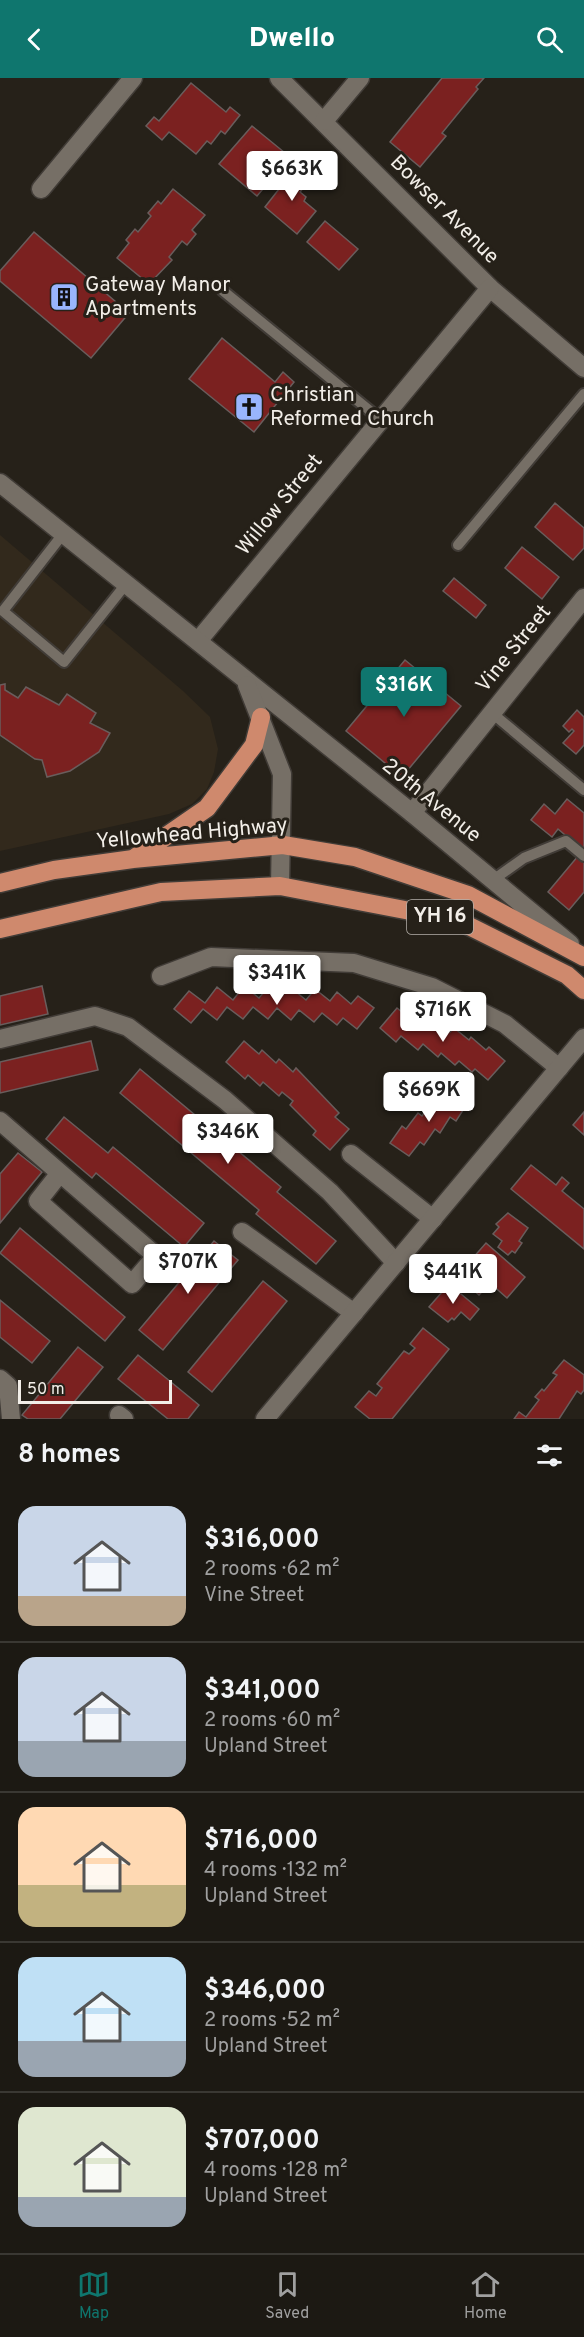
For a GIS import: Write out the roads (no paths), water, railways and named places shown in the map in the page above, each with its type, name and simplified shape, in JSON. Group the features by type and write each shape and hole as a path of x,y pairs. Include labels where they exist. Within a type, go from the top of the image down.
{"highway":[{"path":"133,859 207,808 254,745 261,717"},
{"name":"Yellowhead Highway","path":"0,883 54,870 133,859 282,845 355,857 468,895 584,956"},
{"name":"YH 16","path":"0,929 161,892 280,886 457,920 567,975 584,990"}],"street":[{"path":"41,189 133,78"},
{"name":"Bowser Avenue","path":"279,78 490,288 584,368"},
{"path":"324,121 360,78"},
{"name":"Willow Street","path":"198,641 490,288"},
{"name":"20th Avenue","path":"0,483 198,641 246,683 412,813 584,956"},
{"name":"Vine Street","path":"412,813 584,598"},
{"name":"20th Avenue","path":"246,683 282,774 280,886"},
{"path":"161,976 211,957 354,963 432,987 505,1024 559,1068"},
{"path":"0,1039 95,1016 129,1027 225,1100 330,1192 396,1263"},
{"path":"265,1419 584,1038"},
{"path":"0,1121 156,1256 132,1284 38,1201 60,1173"},
{"path":"351,1154 433,1219"},
{"path":"242,1232 354,1313"},
{"path":"0,1379 8,1386 11,1419"}],"lane":[{"path":"222,290 380,419"},
{"path":"458,545 584,394"},
{"path":"63,534 3,611 64,662 126,584"},
{"path":"492,713 584,790"},
{"path":"493,880 524,858 566,841 584,856"}],"place":[{"name":"Gateway Manor Apartments","path":"64,297"},
{"name":"Christian Reformed Church","path":"249,407"}]}
